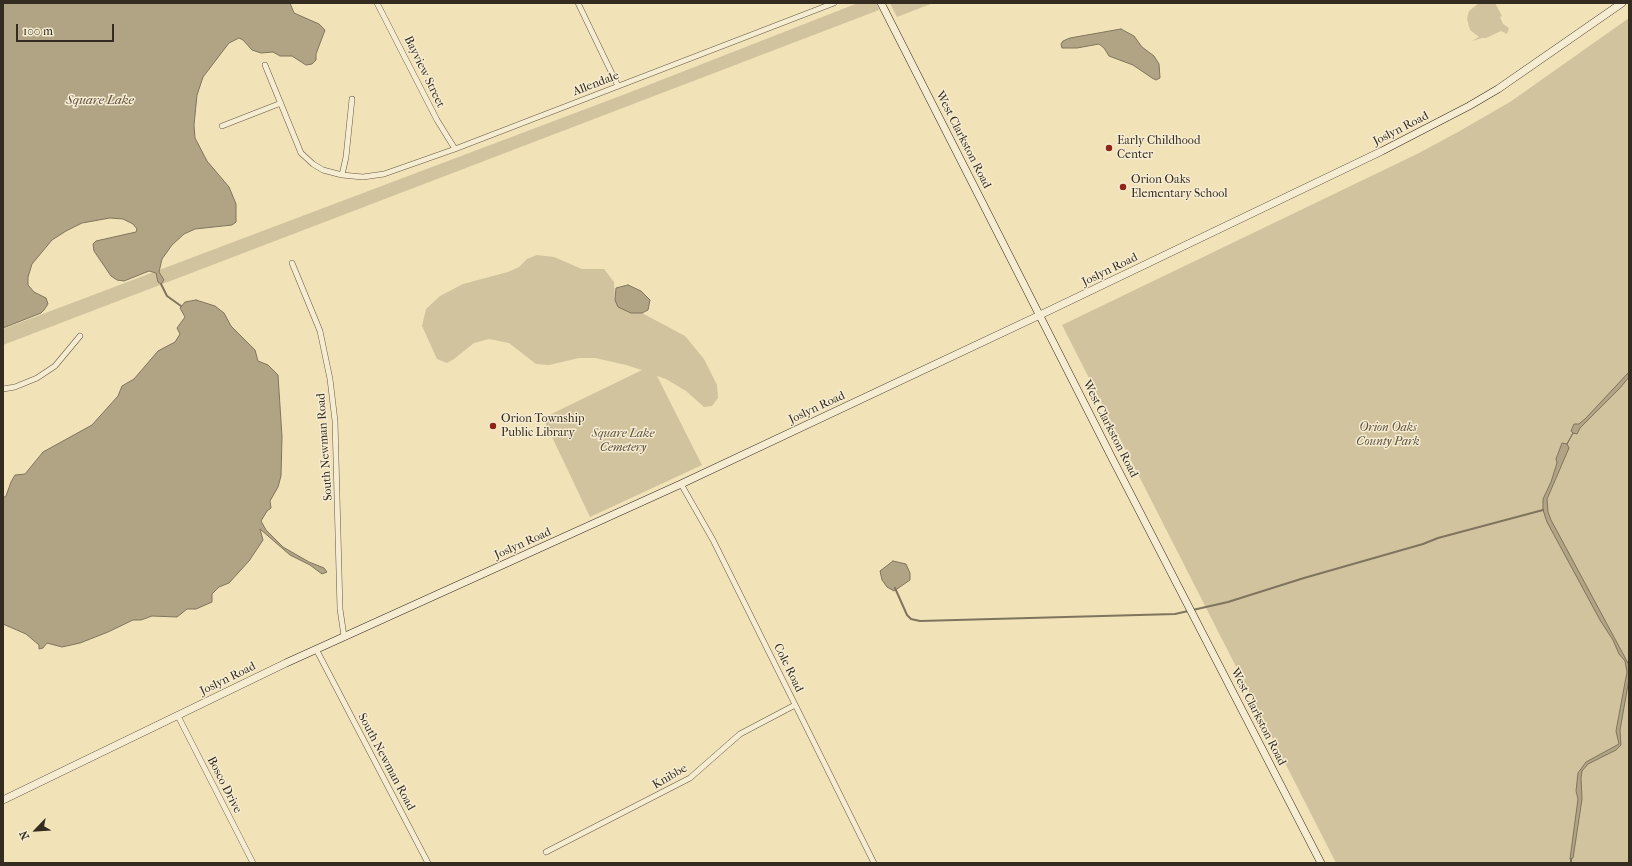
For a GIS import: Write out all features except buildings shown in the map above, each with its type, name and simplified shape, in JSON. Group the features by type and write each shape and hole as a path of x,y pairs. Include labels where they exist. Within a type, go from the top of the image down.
{"street":[{"name":"Bayview Street","path":"377,3 437,120 455,149"},
{"path":"578,3 618,86"},
{"name":"Allendale","path":"265,65 301,153 318,167 342,175 363,178 384,174 455,149 834,3"},
{"name":"West Clarkston Road","path":"881,3 1321,863"},
{"name":"Joslyn Road","path":"3,800 316,649 681,484 1376,155 1438,123 1498,89 1622,3"},
{"path":"342,175 346,157 352,99"},
{"path":"222,126 281,103"},
{"name":"South Newman Road","path":"292,263 320,331 330,379 336,437 340,609 344,636"},
{"path":"3,389 15,387 37,378 55,366 80,336"},
{"name":"Cole Road","path":"681,484 713,540 874,863"},
{"name":"South Newman Road","path":"316,649 372,759 428,863"},
{"name":"Knibbe","path":"546,852 690,778 740,734 795,705"},
{"name":"Bosco Drive","path":"178,716 253,863"}],"green space":[{"path":"858,3 876,3 879,10 3,345 3,329 628,93"},
{"path":"890,3 933,3 897,17"},
{"path":"1479,3 1495,3 1502,16 1500,17 1503,24 1509,28 1507,34 1501,31 1486,38 1472,41 1479,37 1470,30 1467,19 1469,11"},
{"name":"Orion Oaks County Park","path":"1629,18 1629,863 1336,863 1062,325 1417,154 1458,132 1510,102"},
{"name":"Square Lake Cemetery","path":"537,255 554,257 582,269 604,269 614,282 615,300 631,313 642,313 685,336 704,359 717,385 718,398 712,406 704,407 686,391 666,379 657,376 702,465 590,517 543,418 642,370 595,358 579,358 549,365 536,364 509,343 489,339 474,343 447,363 437,359 422,326 426,309 440,296 463,284 508,272 519,267 527,259"}],"water":[{"name":"Square Lake","path":"3,3 290,3 294,13 319,24 325,30 316,54 316,60 312,64 306,65 292,56 280,56 273,52 261,53 252,50 243,40 239,38 229,43 203,77 197,95 194,125 195,138 207,161 229,187 236,204 236,222 232,225 195,229 184,234 172,245 162,259 159,272 164,280 161,284 158,282 156,273 149,271 124,281 117,280 111,276 94,251 93,244 96,241 136,232 137,229 133,224 123,219 110,218 82,223 52,240 32,264 28,277 28,285 34,292 46,298 48,304 44,310 41,313 3,328"},
{"path":"1121,29 1134,36 1142,47 1154,56 1159,64 1160,78 1156,80 1133,65 1109,56 1104,48 1099,44 1077,48 1062,48 1061,44 1063,41 1070,38"},
{"path":"628,285 641,291 650,300 648,310 642,313 631,313 618,307 615,300 616,288"},
{"path":"196,300 215,306 224,313 231,326 255,350 258,361 268,365 278,375 282,437 281,476 278,487 270,501 271,508 267,511 261,521 266,530 283,547 309,562 324,568 327,572 322,574 310,565 290,555 260,529 263,540 249,561 229,583 219,587 212,594 212,602 196,609 187,609 177,617 152,616 141,620 133,620 80,643 62,647 47,643 43,648 39,649 39,645 26,634 3,624 3,498 6,496 15,475 25,474 43,452 92,425 118,396 122,386 134,379 158,351 175,342 180,334 177,328 185,317 180,308 185,302"},
{"path":"1629,372 1629,377 1620,388 1580,428 1577,434 1571,431 1574,424 1579,424 1586,418"},
{"path":"1562,443 1567,444 1569,448 1547,499 1548,512 1629,665 1629,679 1620,730 1621,745 1616,750 1588,764 1582,771 1582,799 1573,858 1570,859 1578,799 1576,791 1578,773 1586,762 1619,744 1616,731 1627,672 1625,661 1619,654 1613,640 1600,620 1547,522 1543,510 1543,499 1551,482 1557,463 1556,459"},
{"path":"893,561 906,564 910,573 910,580 894,591 887,587 882,580 880,571"}],"waterway":[{"path":"161,284 167,296 181,306"},
{"path":"895,588 907,615 911,619 920,621 1175,614 1228,602 1304,578 1423,544 1438,538 1543,510"}],"place":[{"name":"Early Childhood Center","path":"1109,148"},
{"name":"Orion Oaks Elementary School","path":"1123,187"},
{"name":"Orion Township Public Library","path":"493,426"}]}
